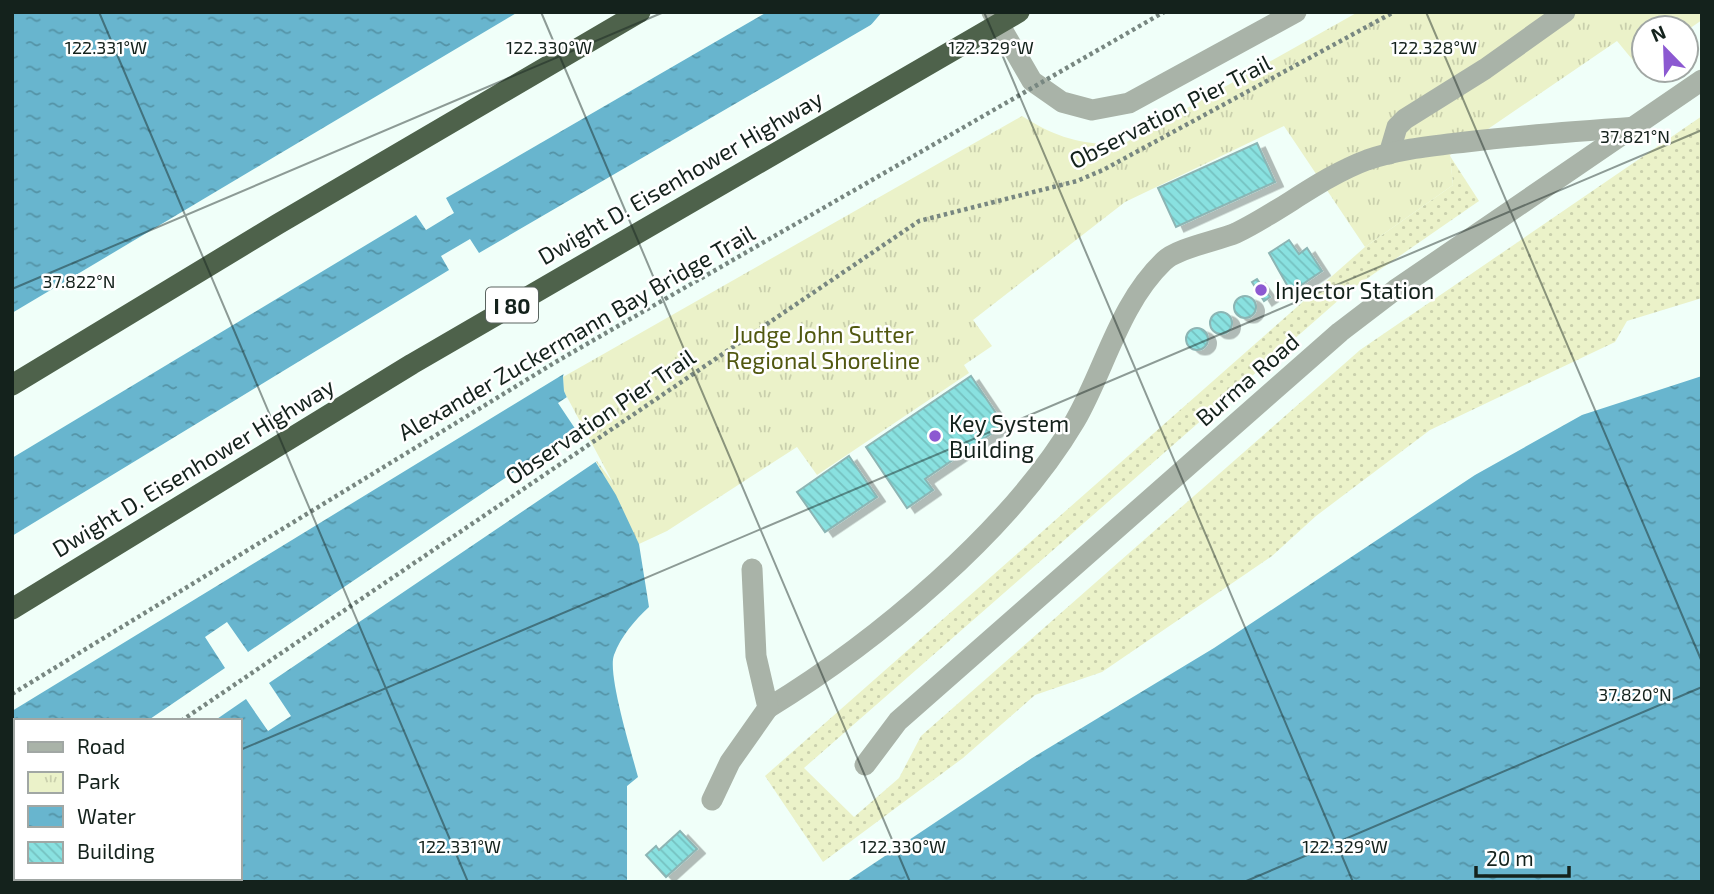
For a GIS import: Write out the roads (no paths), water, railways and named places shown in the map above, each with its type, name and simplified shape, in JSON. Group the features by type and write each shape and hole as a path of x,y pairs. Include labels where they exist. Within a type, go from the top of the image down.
{"highway":[{"path":"12,385 278,224 640,12"},
{"name":"Dwight D. Eisenhower Highway","path":"12,609 423,358 1019,12"}],"lane":[{"path":"992,12 1032,81 1062,102 1092,110 1129,103 1296,12"},
{"path":"1389,154 1397,127 1405,119 1485,69 1565,12"},
{"name":"Burma Road","path":"865,765 898,721 1340,332 1395,290 1702,80"},
{"path":"712,800 730,762 768,708 825,674 887,625 958,561 1025,490 1074,422 1120,324 1165,259 1235,233 1366,161 1409,148 1520,135 1637,127"},
{"path":"752,569 756,656 768,708"}],"water":[{"path":"12,12 882,12 853,46 656,194 619,230 572,325 563,377 564,391 595,461 616,495 639,544 649,607 624,635 614,655 613,665 617,696 638,777 627,786 627,882 12,882"},
{"path":"1702,376 1702,882 846,882 1032,758 1214,648 1475,475 1582,415"}],"place":[{"name":"Injector Station","path":"1261,290"},
{"name":"Key System Building","path":"935,436"}],"park label":[{"name":"Judge John Sutter Regional Shoreline","path":"823,347"}]}
